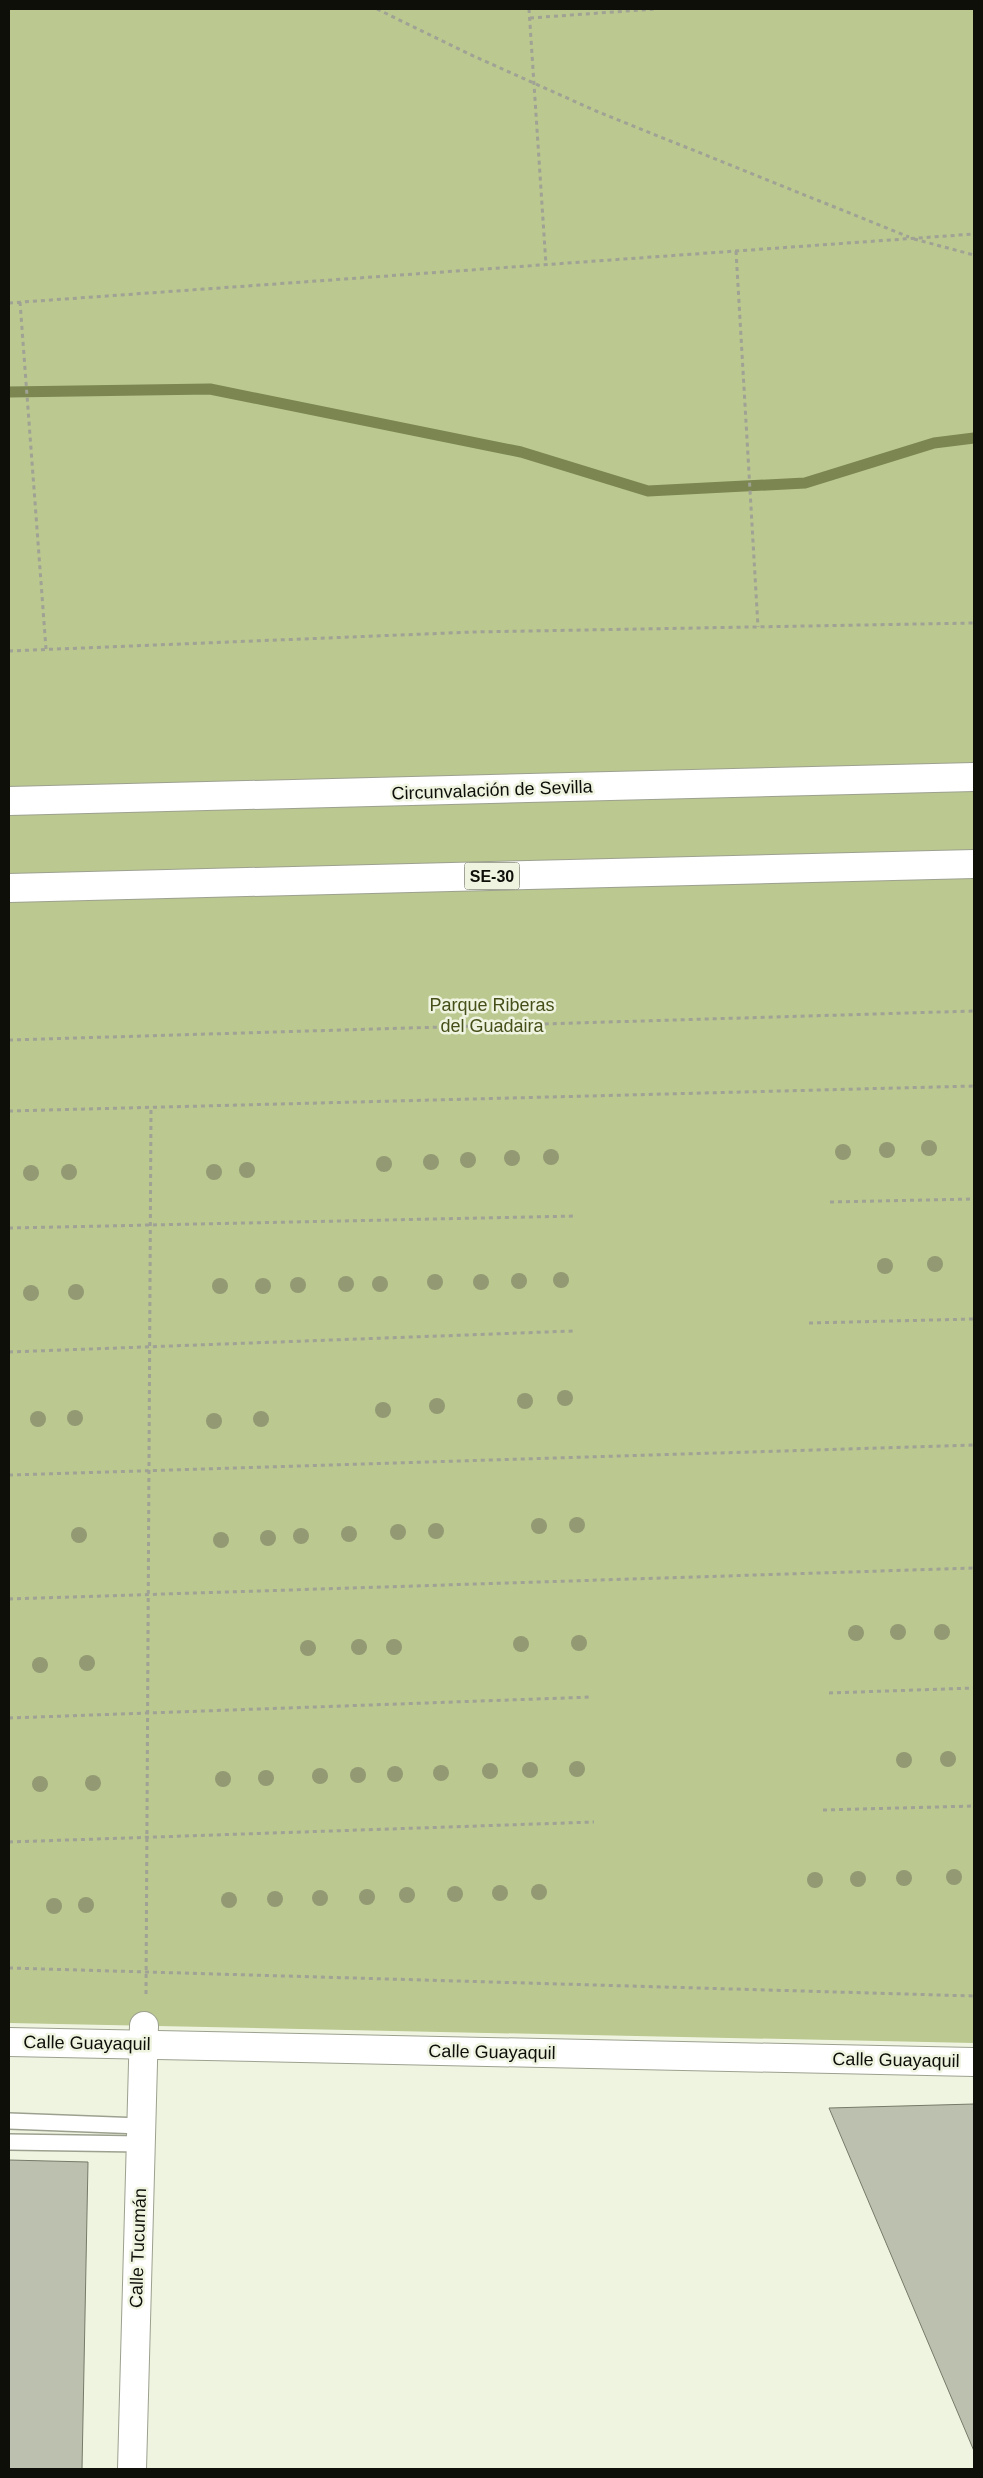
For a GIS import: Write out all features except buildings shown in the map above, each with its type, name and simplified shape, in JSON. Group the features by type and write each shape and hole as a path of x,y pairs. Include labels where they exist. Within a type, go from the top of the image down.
{"main road":[{"name":"Circunvalación de Sevilla","path":"9,801 974,777"},
{"name":"SE-30","path":"9,888 974,864"},
{"name":"Calle Guayaquil","path":"9,2042 144,2035 974,2062"},
{"name":"Calle Tucumán","path":"132,2469 144,2035"}],"lane":[{"path":"9,2121 141,2135"},
{"path":"9,2142 141,2135"}],"path":[{"path":"377,9 596,111 911,238 974,255"},
{"path":"529,9 546,264"},
{"path":"530,18 655,9"},
{"path":"9,303 974,234"},
{"path":"736,251 758,627"},
{"path":"20,302 46,649"},
{"path":"9,650 473,632 974,623"},
{"path":"9,1040 974,1011"},
{"path":"9,1111 974,1086"},
{"path":"144,2035 148,1972 147,1594 152,1107"},
{"path":"830,1202 974,1199"},
{"path":"9,1228 576,1216"},
{"path":"809,1323 974,1319"},
{"path":"9,1352 573,1331"},
{"path":"9,1475 974,1445"},
{"path":"9,1599 974,1568"},
{"path":"829,1693 974,1688"},
{"path":"9,1718 592,1697"},
{"path":"823,1810 974,1806"},
{"path":"9,1842 594,1822"},
{"path":"9,1968 974,1996"}],"green space":[{"name":"Parque Riberas del Guadaira","path":"9,9 974,9 974,2043 9,2023"}],"waterway":[{"path":"9,392 210,389 521,452 648,491 805,483 934,443 974,438"}]}
